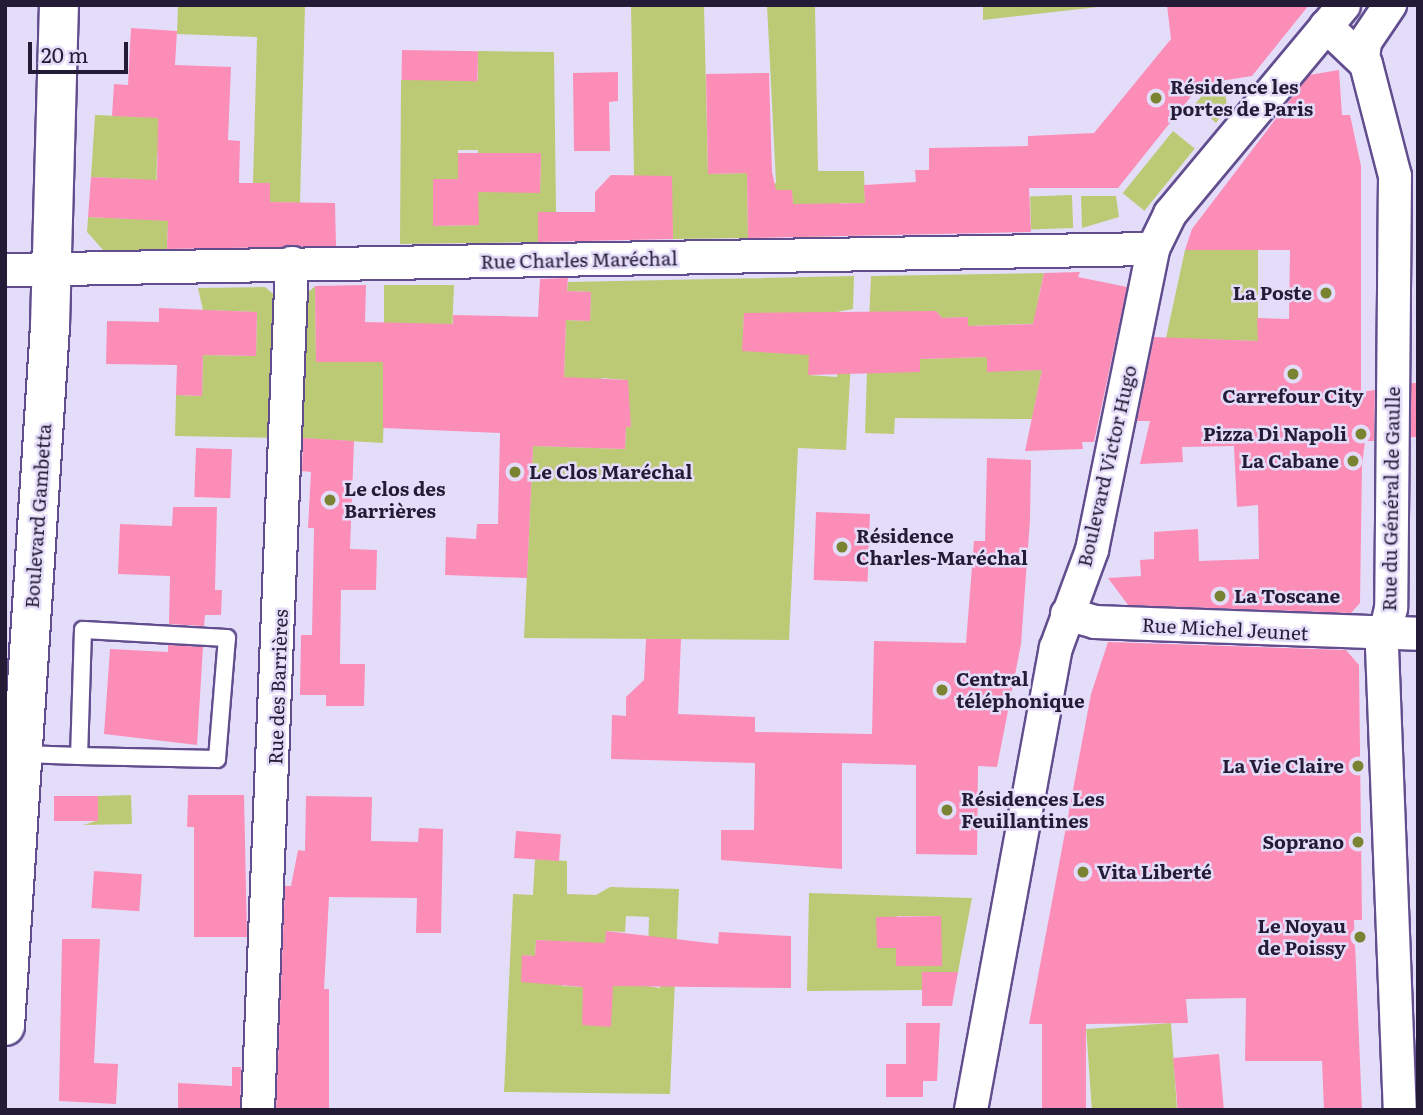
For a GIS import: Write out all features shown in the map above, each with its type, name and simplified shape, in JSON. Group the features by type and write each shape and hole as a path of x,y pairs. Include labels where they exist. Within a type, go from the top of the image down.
{"main road":[{"name":"Boulevard Gambetta","path":"5,1026 52,267 59,5"}],"street":[{"path":"1363,59 1365,41 1390,5"},
{"path":"1335,16 1363,59"},
{"name":"Boulevard Victor Hugo","path":"971,1110 1067,614 1093,545 1153,249 1170,214 1335,16"},
{"name":"Rue du Général de Gaulle","path":"1363,59 1395,176 1391,608 1384,636 1406,1046 1400,1110"},
{"name":"Rue Charles Maréchal","path":"5,270 52,267 1153,249"},
{"name":"Rue des Barrières","path":"258,1110 292,263"},
{"name":"Rue Michel Jeunet","path":"1067,614 1095,622 1384,636 1418,634"}],"lane":[{"path":"23,754 79,756 217,759 227,638 83,630 79,756"}],"green space":[{"path":"178,5 305,5 300,203 270,202 270,183 253,183 257,37 177,34"},
{"path":"631,5 704,5 708,174 747,173 748,238 673,239 669,176 634,176"},
{"path":"767,5 815,5 818,171 864,171 865,203 840,203 841,236 793,237 792,190 755,191 776,183"},
{"path":"983,5 1098,5 1098,7 983,20"},
{"path":"478,51 554,52 556,212 538,242 400,244 401,80 478,80","holes":["458,150 478,150 478,225 433,226 433,179 458,179","500,153 541,153 540,192 500,192"]},
{"path":"1223,71 1227,108 1216,123 1195,104"},
{"path":"95,115 173,118 157,155 156,200 169,200 167,249 104,251 87,232 88,217 134,219 136,179 91,177"},
{"path":"1173,131 1195,149 1144,211 1123,193"},
{"path":"1072,195 1073,228 1031,229 1030,196"},
{"path":"1081,196 1116,196 1119,217 1082,228"},
{"path":"1185,250 1258,250 1258,341 1166,338"},
{"path":"1044,273 1038,300 1053,323 968,326 967,317 942,318 936,311 869,320 871,276"},
{"path":"854,276 853,309 811,317 809,375 837,377 838,360 851,360 846,450 798,448 789,640 524,638 533,446 625,449 626,427 631,427 627,380 602,378 563,407 566,320 590,321 591,292 567,291 568,282","holes":["744,313 792,315 743,348"]},
{"path":"384,285 454,285 452,334 384,412 383,443 298,438 302,298 315,286 316,361 342,362 384,325"},
{"path":"265,287 283,302 278,438 175,436 176,395 202,396 203,355 256,356 257,312 203,310 198,288"},
{"path":"987,357 987,371 1042,370 1032,419 895,418 894,434 865,433 867,371 920,372 920,359"},
{"path":"131,795 132,824 83,825 96,821 98,796"},
{"path":"535,859 567,861 567,894 596,895 610,887 679,889 670,1094 504,1092 513,894 533,895","holes":["626,916 649,917 648,952 662,953 660,988 604,979 606,931 625,932","536,940 572,942 572,960 584,987 563,986 522,955 535,956"]},
{"path":"809,893 972,898 958,972 922,972 922,990 807,991","holes":["897,916 941,916 941,966 897,966"]},
{"path":"1171,1023 1177,1110 1092,1110 1086,1029"}],"building":[{"path":"1167,5 1309,5 1252,76 1201,84 1118,188 1029,188 1031,232 748,238 747,173 708,174 706,74 769,73 772,172 776,190 792,190 793,204 865,203 864,185 916,182 915,170 929,170 929,148 1028,146 1028,136 1094,133 1171,39"},
{"path":"131,28 177,31 175,65 231,67 228,140 240,141 239,183 270,183 270,202 335,203 336,246 167,249 168,221 88,217 91,177 157,180 158,118 112,116 114,84 128,85"},
{"path":"402,50 478,51 477,81 401,80"},
{"path":"1339,70 1342,115 1350,115 1361,166 1361,392 1375,390 1374,441 1365,441 1362,465 1360,603 1351,613 1128,605 1108,578 1141,576 1140,560 1154,559 1154,532 1198,529 1199,561 1259,559 1258,505 1237,507 1234,446 1182,447 1183,462 1140,464 1150,421 1137,421 1154,337 1258,341 1257,318 1289,319 1290,250 1185,250 1192,229 1309,75"},
{"path":"618,72 618,101 609,102 610,151 574,151 573,73"},
{"path":"458,153 541,153 540,193 478,192 479,225 433,226 433,179 458,179"},
{"path":"611,175 672,176 673,239 538,242 538,212 595,212 595,192"},
{"path":"1080,272 1078,277 1127,287 1094,442 1082,442 1083,449 1025,451 1042,370 987,372 987,357 920,359 920,372 808,375 809,355 742,351 744,313 936,311 942,318 968,317 968,326 1033,324 1044,273"},
{"path":"568,278 567,291 591,292 590,321 566,320 564,377 628,380 631,427 626,427 625,449 533,446 527,578 445,575 446,537 476,539 477,524 498,524 500,433 383,428 383,362 316,362 315,286 366,285 365,322 453,324 453,315 538,317 540,279"},
{"path":"159,308 257,312 256,356 203,355 202,396 176,395 177,365 106,364 107,321 159,322"},
{"path":"1411,383 1418,383 1418,437 1411,437"},
{"path":"303,438 354,441 350,549 377,550 376,590 341,590 340,664 365,664 364,706 326,706 326,695 300,695 301,635 312,635 314,528 308,528 311,472 302,471"},
{"path":"196,448 232,449 230,498 194,497"},
{"path":"987,458 1031,460 1030,520 1021,644 997,767 978,766 977,855 916,854 916,765 842,763 842,869 721,860 721,830 754,830 755,763 611,759 612,715 626,716 626,697 644,680 646,639 681,639 678,714 755,717 755,732 872,734 874,641 966,643 974,541 985,541"},
{"path":"173,507 217,507 215,590 222,590 221,615 205,615 204,626 169,624 170,576 118,574 120,524 172,526"},
{"name":"Résidence Charles-Maréchal","path":"816,512 870,514 868,582 814,580"},
{"path":"1108,642 1346,650 1359,665 1362,920 1354,920 1362,1110 1324,1110 1322,1061 1245,1061 1246,998 1186,999 1188,1023 1086,1024 1086,1110 1042,1110 1042,1024 1029,1024 1091,694"},
{"path":"168,645 203,647 197,745 104,734 110,649 168,652"},
{"path":"188,795 244,795 247,937 194,937 194,827 187,827"},
{"path":"54,796 98,796 98,821 54,821"},
{"path":"306,796 372,797 371,841 418,842 419,828 443,829 441,933 416,933 417,898 329,897 324,989 329,989 329,1110 276,1110 285,886 291,886 298,850 305,851"},
{"path":"516,831 561,834 559,861 514,858"},
{"path":"94,871 142,874 139,911 91,908"},
{"path":"941,916 942,966 896,966 896,948 877,948 876,917"},
{"path":"606,931 718,944 719,932 791,936 791,988 613,986 611,1027 582,1025 583,987 521,982 522,955 535,956 536,940 605,943"},
{"path":"62,939 100,939 94,1063 118,1064 116,1104 59,1101"},
{"path":"922,972 958,972 952,1006 922,1006"},
{"path":"906,1023 940,1023 937,1081 923,1081 923,1097 886,1097 886,1064 906,1064"},
{"path":"1219,1054 1224,1110 1178,1110 1173,1058"},
{"path":"232,1067 241,1067 240,1110 178,1110 178,1083 232,1086"}],"place":[{"name":"Résidence les portes de Paris","path":"1156,98"},
{"name":"La Poste","path":"1326,293"},
{"name":"Carrefour City","path":"1293,374"},
{"name":"Pizza Di Napoli","path":"1361,434"},
{"name":"La Cabane","path":"1353,461"},
{"name":"Le Clos Maréchal","path":"515,472"},
{"name":"Le clos des Barrières","path":"330,500"},
{"name":"Résidence Charles-Maréchal","path":"842,547"},
{"name":"La Toscane","path":"1220,596"},
{"name":"Central téléphonique","path":"942,690"},
{"name":"La Vie Claire","path":"1358,766"},
{"name":"Résidences Les Feuillantines","path":"947,810"},
{"name":"Soprano","path":"1358,842"},
{"name":"Vita Liberté","path":"1083,872"},
{"name":"Le Noyau de Poissy","path":"1360,937"}]}
